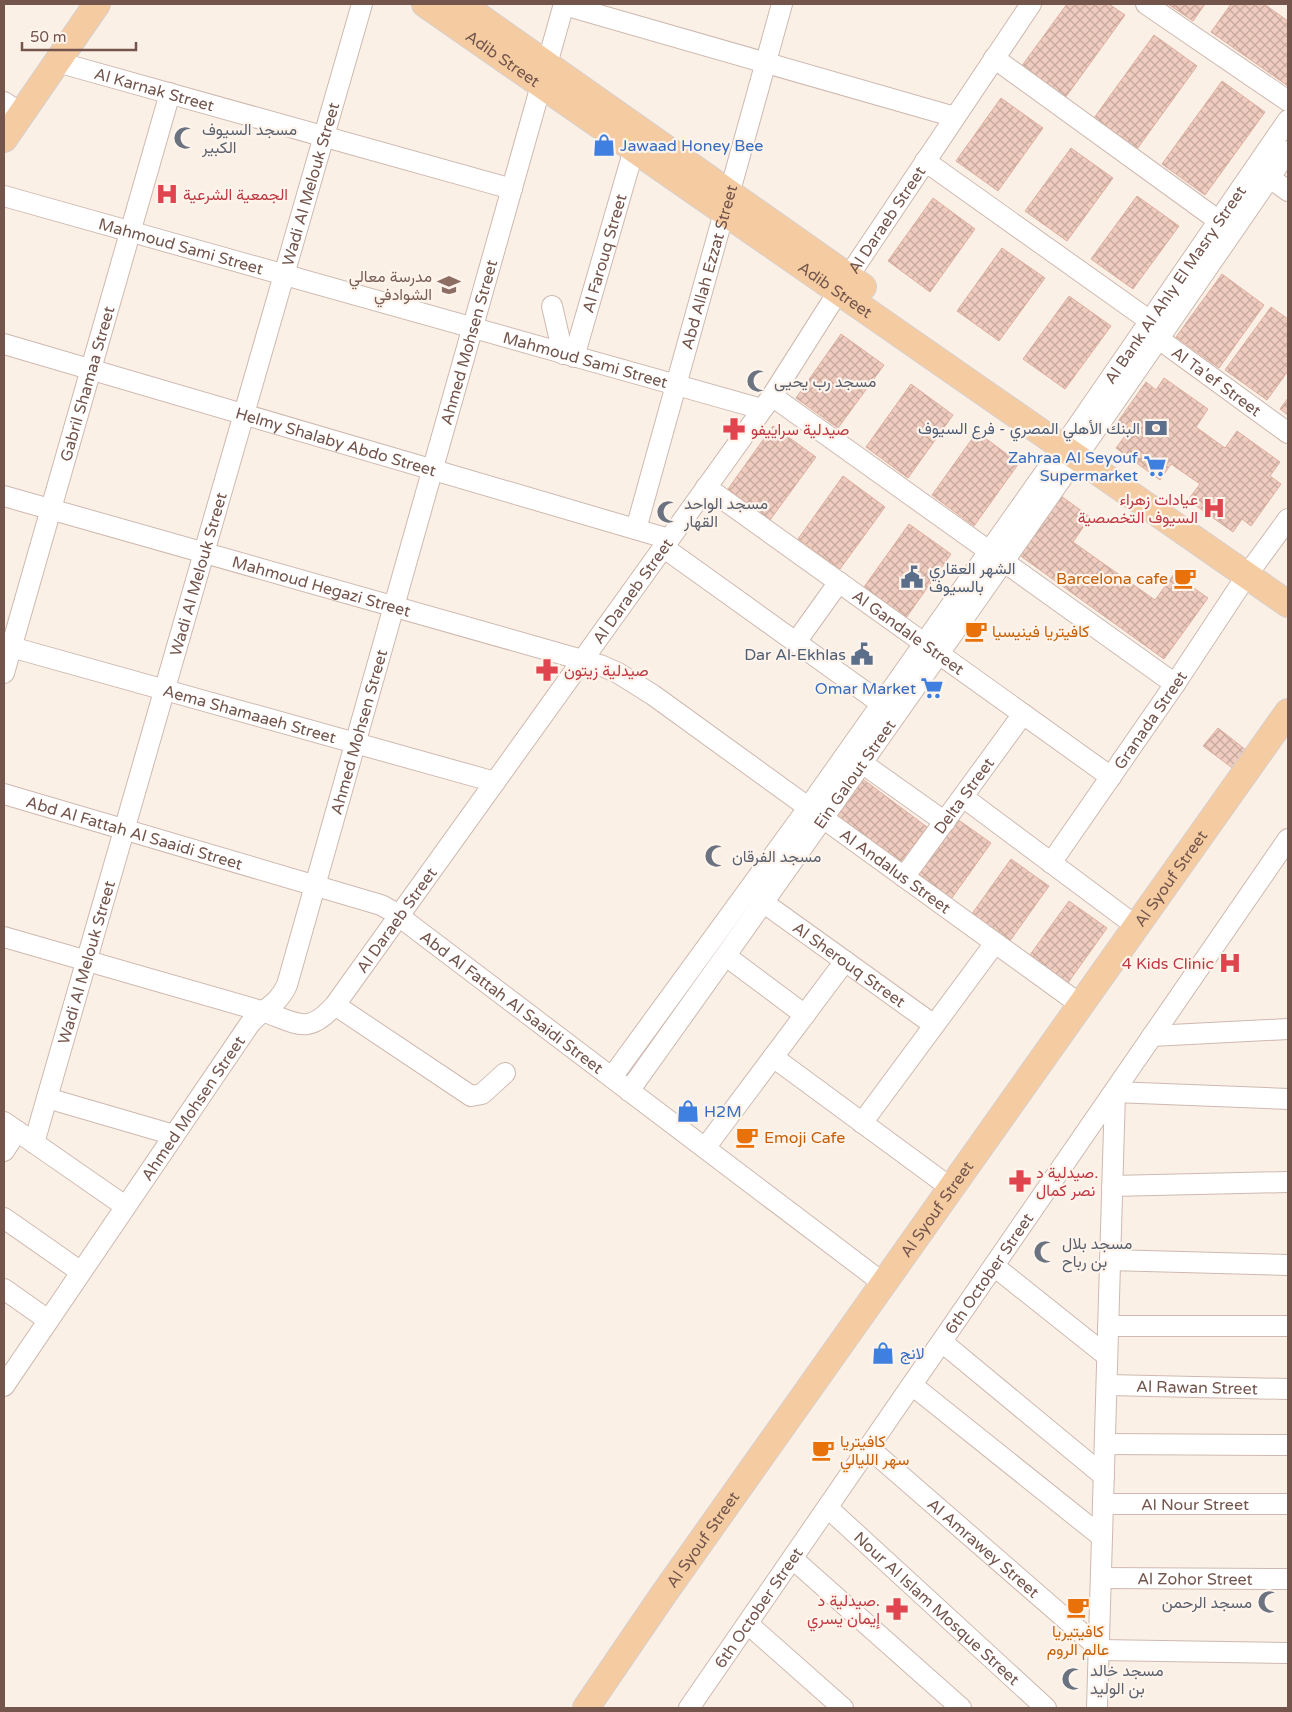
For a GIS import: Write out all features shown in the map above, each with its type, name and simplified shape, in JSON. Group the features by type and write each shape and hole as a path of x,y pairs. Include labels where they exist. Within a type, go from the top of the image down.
{"main road":[{"path":"4,140 12,108 57,62 97,4"},
{"name":"Adib Street","path":"425,4 544,75 1251,570 1288,604"},
{"name":"Adib Street","path":"461,4 634,149 726,202"},
{"name":"Al Syouf Street","path":"586,1708 663,1595 1288,712"}],"street":[{"name":"Wadi Al Melouk Street","path":"34,1143 362,4"},
{"name":"Ahmed Mohsen Street","path":"6,1379 249,1025 278,1000 287,985 564,4"},
{"path":"564,4 954,118"},
{"name":"Abd Allah Ezzat Street","path":"636,529 782,4"},
{"name":"Al Daraeb Street","path":"4,937 265,1012 297,1023 306,1025 315,1023 323,1018 335,1005 767,402 843,284 1030,4"},
{"path":"1146,4 1288,101"},
{"path":"994,58 1219,221"},
{"name":"Al Karnak Street","path":"57,62 512,189"},
{"name":"Gabril Shamaa Street","path":"4,673 8,646 51,510 170,93"},
{"name":"Al Bank Al Ahly El Masry Street","path":"1075,446 1219,221 1288,120"},
{"name":"Al Farouq Street","path":"568,356 634,149"},
{"name":"Al Bank Al Ahly El Masry Street","path":"1151,329 1270,178 1288,151"},
{"name":"Al Ta'ef Street","path":"925,161 1288,433"},
{"path":"1270,178 1288,191"},
{"name":"Mahmoud Sami Street","path":"4,196 675,386 767,402"},
{"path":"552,306 568,356"},
{"name":"Helmy Shalaby Abdo Street","path":"4,344 636,529 666,543 796,642 882,704"},
{"path":"767,402 997,556 1175,684"},
{"name":"Ein Galout Street","path":"612,1077 816,813 862,763 932,649 1075,446"},
{"name":"Al Gandale Street","path":"706,488 1111,777"},
{"name":"Mahmoud Hegazi Street","path":"4,496 582,660"},
{"name":"Granada Street","path":"1050,863 1288,519"},
{"path":"796,642 839,582"},
{"name":"Aema Shamaaeh Street","path":"8,646 495,782"},
{"name":"Ein Galout Street","path":"629,1091 764,903 882,704 932,649"},
{"name":"Al Andalus Street","path":"582,660 618,672 632,681 1081,1005"},
{"name":"Delta Street","path":"904,877 1024,714"},
{"path":"862,763 945,822"},
{"name":"Abd Al Fattah Al Saaidi Street","path":"4,794 381,905 399,916 884,1283"},
{"path":"963,798 1136,926"},
{"name":"6th October Street","path":"690,1708 1288,839"},
{"name":"Al Sherouq Street","path":"764,903 934,1025"},
{"path":"862,1123 995,943"},
{"path":"726,956 805,1014"},
{"path":"705,1148 845,961"},
{"path":"335,1005 471,1096 482,1094 505,1073"},
{"path":"1152,1036 1288,1029"},
{"path":"773,1057 950,1188"},
{"path":"1097,1708 1114,1092 1288,1099"},
{"path":"47,1098 174,1135"},
{"path":"4,1151 10,1127 125,1206"},
{"path":"1112,1186 1288,1182"},
{"path":"4,1218 81,1272"},
{"path":"1110,1260 1288,1265"},
{"path":"994,1266 1107,1356"},
{"path":"4,1289 48,1320"},
{"path":"1108,1326 1288,1326"},
{"path":"942,1342 1104,1476"},
{"path":"912,1385 1102,1537"},
{"name":"Al Rawan Street","path":"1107,1385 1288,1389"},
{"path":"1105,1444 1288,1445"},
{"name":"Al Amrawey Street","path":"869,1448 1099,1649"},
{"name":"Al Nour Street","path":"1103,1504 1288,1504"},
{"name":"Nour Al Islam Mosque Street","path":"828,1508 1046,1708"},
{"path":"793,1559 961,1708"},
{"name":"Al Zohor Street","path":"1101,1578 1288,1578"},
{"path":"748,1624 843,1708"},
{"path":"1099,1649 1288,1653"}],"building":[{"path":"1067,4 1109,4 1125,15 1065,98 1021,67"},
{"path":"1168,4 1205,4 1193,21"},
{"path":"1231,4 1264,4 1288,21 1288,86 1211,32"},
{"path":"1154,35 1197,66 1137,149 1094,118"},
{"path":"1222,81 1265,112 1205,195 1162,164"},
{"path":"1001,98 1043,128 998,191 956,161"},
{"path":"1071,148 1113,178 1067,241 1025,211"},
{"path":"1137,196 1179,226 1133,289 1091,259"},
{"path":"933,198 975,229 930,292 888,261"},
{"path":"1002,248 1045,278 999,341 957,311"},
{"path":"1222,274 1264,305 1219,368 1176,337"},
{"path":"1069,296 1111,326 1065,389 1023,359"},
{"path":"1271,307 1288,319 1288,371 1267,400 1225,370"},
{"path":"841,334 884,365 838,428 796,398"},
{"path":"1164,378 1208,409 1196,427 1225,448 1237,431 1280,462 1270,476 1281,484 1251,526 1242,519 1233,532 1188,500 1200,484 1171,464 1160,480 1116,448 1125,436 1114,427 1146,382 1156,390"},
{"path":"911,384 953,415 908,478 866,447"},
{"path":"1288,398 1288,415 1280,409"},
{"path":"773,426 816,457 770,520 728,489"},
{"path":"977,432 1019,463 974,526 932,495"},
{"path":"843,476 885,507 840,569 798,539"},
{"path":"1057,493 1090,517 1073,542 1155,600 1174,574 1208,598 1164,659 1015,552"},
{"path":"909,524 951,554 906,618 864,587"},
{"path":"1218,728 1251,754 1239,773 1203,746"},
{"path":"860,777 927,827 899,864 832,815"},
{"path":"953,816 991,843 949,902 911,874"},
{"path":"1011,859 1049,886 1007,945 969,918"},
{"path":"1069,901 1107,928 1065,987 1027,959"}],"place":[{"name":"مسجد السيوف الكبير","path":"185,138"},
{"name":"Jawaad Honey Bee","path":"604,145"},
{"name":"الجمعية الشرعية","path":"167,194"},
{"name":"مدرسة معالي الشوادفي","path":"449,285"},
{"name":"مسجد رب يحيى","path":"758,381"},
{"name":"البنك الأهلي المصري - فرع السيوف","path":"1156,428"},
{"name":"صيدلية سراييفو","path":"734,429"},
{"name":"Zahraa Al Seyouf Supermarket","path":"1155,466"},
{"name":"عيادات زهراء السيوف التخصصية","path":"1214,508"},
{"name":"مسجد الواحد القهار","path":"668,512"},
{"name":"الشهر العقاري بالسيوف","path":"912,577"},
{"name":"Barcelona cafe","path":"1185,578"},
{"name":"كافيتريا فينيسيا","path":"976,631"},
{"name":"Dar Al-Ekhlas","path":"862,654"},
{"name":"صيدلية زيتون","path":"547,670"},
{"name":"Omar Market","path":"932,688"},
{"name":"مسجد الفرقان","path":"716,856"},
{"name":"4 Kids Clinic","path":"1230,963"},
{"name":"H2M","path":"688,1111"},
{"name":"Emoji Cafe","path":"747,1137"},
{"name":"صيدلية د. نصر كمال","path":"1020,1181"},
{"name":"مسجد بلال بن رباح","path":"1045,1252"},
{"name":"لانج","path":"883,1353"},
{"name":"كافيتريا سهر الليالي","path":"823,1450"},
{"name":"مسجد الرحمن","path":"1269,1602"},
{"name":"كافيتيريا عالم الروم","path":"1078,1607"},
{"name":"صيدلية د. إيمان يسري","path":"897,1609"},
{"name":"مسجد خالد بن الوليد","path":"1073,1679"}]}
